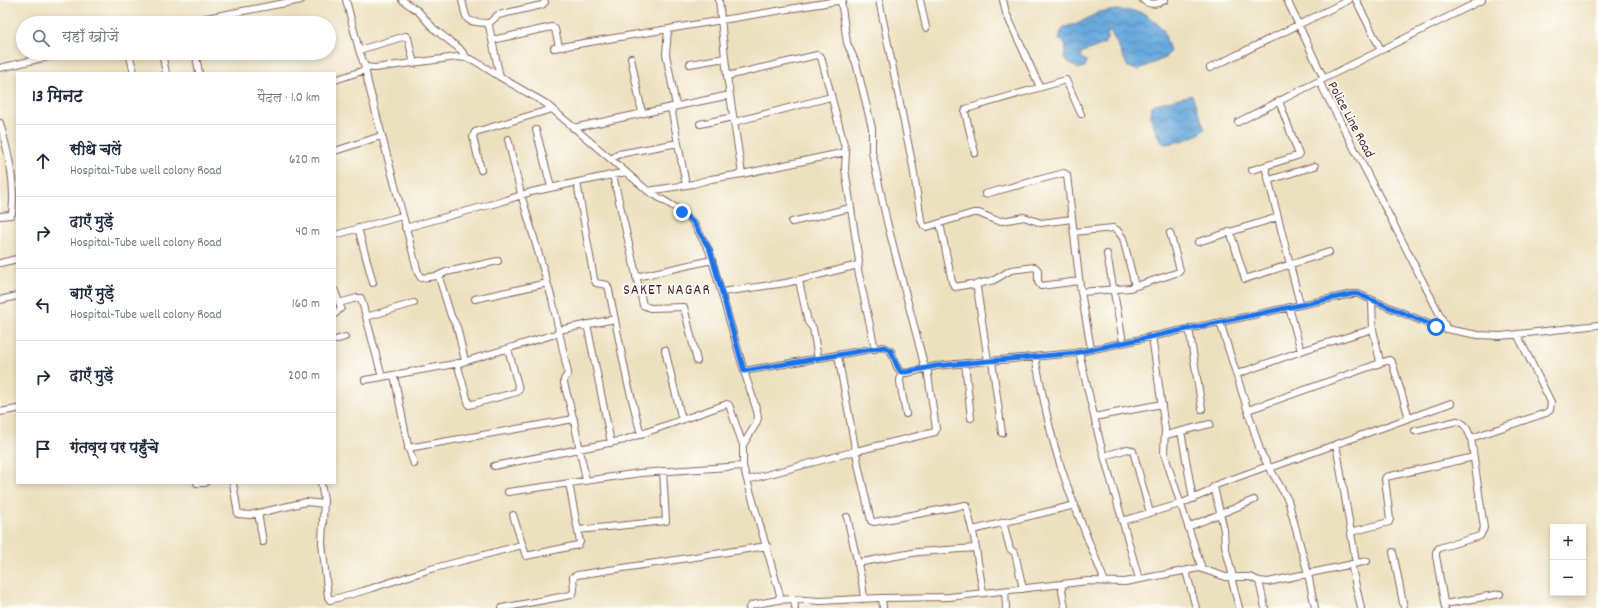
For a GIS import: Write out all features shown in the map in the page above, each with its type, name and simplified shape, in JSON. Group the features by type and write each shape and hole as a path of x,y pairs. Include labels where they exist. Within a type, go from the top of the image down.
{"street":[{"path":"226,16 301,0"},
{"path":"346,0 419,277 437,276 446,272 498,261"},
{"path":"402,0 418,11 434,29 460,50 467,58"},
{"path":"462,0 466,18 470,22 488,24"},
{"path":"719,0 727,76 742,174"},
{"path":"492,40 552,27 555,29 556,47 722,20 825,1 842,0 847,43 856,63 872,128 872,152 887,222 926,368 936,429 935,432 747,480"},
{"path":"878,0 913,167 921,220 924,226 927,227 973,213 979,213 1000,221 1024,217 1041,224 1072,219"},
{"path":"920,0 926,28"},
{"path":"1003,0 1006,14 1040,87"},
{"path":"1143,0 1146,3 1152,4 1163,1"},
{"path":"1238,122 1321,80 1287,0"},
{"path":"1210,68 1349,0"},
{"path":"1356,0 1381,50"},
{"name":"Police Line Road","path":"1447,329 1321,80 1482,0"},
{"path":"488,24 497,16 542,5 547,1"},
{"path":"488,24 500,77"},
{"path":"668,29 666,54 678,143 686,185"},
{"path":"359,50 406,36 408,38 414,64"},
{"path":"727,76 817,55 821,57 846,152 845,170 858,266 875,349"},
{"path":"336,80 365,69 414,64 458,57 475,61 545,103 648,191 682,212 693,222 710,250 744,371 757,411 758,418 756,424 743,445"},
{"path":"631,58 642,113"},
{"path":"690,64 726,58"},
{"path":"0,68 34,60"},
{"path":"131,60 134,72"},
{"path":"163,60 166,72"},
{"path":"197,60 199,72"},
{"path":"975,153 965,112 966,108 1064,80 1068,81 1081,114"},
{"path":"573,128 730,95"},
{"path":"700,124 734,120 831,97"},
{"path":"1252,170 1299,155 1279,102"},
{"path":"481,170 473,137 475,132 552,109"},
{"path":"0,126 12,178 12,210 14,215 0,216"},
{"path":"536,130 551,187"},
{"path":"336,151 381,136"},
{"path":"508,139 521,194 554,303 568,373 564,383 574,419 586,480"},
{"path":"611,159 619,154 678,143"},
{"path":"648,191 693,184 711,179 846,152"},
{"path":"1265,166 1300,304"},
{"path":"1269,180 1314,166"},
{"path":"405,228 500,202 521,194 626,172"},
{"path":"985,194 1066,173 1067,174 1079,281 1091,349"},
{"path":"613,175 644,306 650,308 684,307 697,361"},
{"path":"576,182 594,279 597,284 607,285 608,287 627,380 641,434"},
{"path":"792,222 850,208"},
{"path":"336,235 402,216"},
{"path":"1198,242 1278,217"},
{"path":"940,223 952,282 955,287 971,284 974,285 994,280 1011,270 1035,267 1038,270 1038,282 1041,286 1079,281"},
{"path":"358,228 372,283"},
{"path":"1074,232 1113,228 1117,230 1123,238 1135,286"},
{"path":"1230,231 1245,279 1329,252"},
{"path":"1081,292 1114,290 1135,286 1178,272 1180,270 1170,233"},
{"path":"1107,254 1123,342"},
{"path":"0,263 16,259"},
{"path":"636,277 712,260"},
{"path":"722,292 799,281 858,266"},
{"path":"437,276 440,280 451,316 457,327 465,361"},
{"path":"799,281 808,322 813,328 818,359"},
{"path":"475,299 547,283"},
{"path":"974,285 977,288 1002,433"},
{"path":"336,294 340,310 336,313"},
{"path":"901,372 965,363 1079,352 1352,294 1358,294 1436,327 1490,336 1598,325"},
{"path":"0,300 16,296"},
{"path":"339,303 361,298 382,377"},
{"path":"1372,301 1374,329 1380,362"},
{"path":"366,317 414,304"},
{"path":"1289,307 1301,351"},
{"path":"365,380 457,363 587,324 615,319"},
{"path":"1220,322 1261,453 1285,492 1288,500 1308,574 1315,608"},
{"path":"587,324 611,443"},
{"path":"1189,328 1202,409"},
{"path":"1236,374 1301,351 1374,329"},
{"path":"1471,438 1546,413 1550,410 1551,402 1517,334"},
{"path":"1152,336 1166,435 1163,446 1164,453 1202,569"},
{"path":"336,340 345,337"},
{"path":"744,371 884,347 888,348 901,372 900,382 906,414"},
{"path":"457,363 469,405 517,392 519,389 508,348"},
{"path":"665,350 682,420"},
{"path":"1079,352 1104,456 1139,579"},
{"path":"838,356 870,520 873,522 965,505 967,506 976,548 983,594"},
{"path":"1035,357 1054,444 1075,505 1106,582"},
{"path":"1248,410 1389,360 1392,362 1409,418"},
{"path":"965,363 971,418"},
{"path":"394,375 408,448 414,464"},
{"path":"1122,521 1180,504 1208,492 1214,487 1451,403"},
{"path":"494,466 611,443 728,404 743,445 742,466 780,590 778,600"},
{"path":"1094,417 1162,404"},
{"path":"0,412 16,409"},
{"path":"408,448 574,419"},
{"path":"1415,431 1457,421 1462,422 1471,438 1484,528 1480,536 1439,548 1436,552 1445,606 1500,594"},
{"path":"1166,435 1210,424"},
{"path":"1181,431 1193,498"},
{"path":"1336,444 1351,532 1353,564 1361,608"},
{"path":"1104,456 1128,449 1132,451 1150,513"},
{"path":"1351,532 1389,522 1386,477 1474,457"},
{"path":"508,492 640,473 742,466"},
{"path":"578,530 666,521 664,471"},
{"path":"513,515 525,554 528,556 578,545 580,542 569,483"},
{"path":"233,484 238,514 246,516 306,502 324,504"},
{"path":"320,484 324,504 323,548 328,597 330,600 431,569 522,545"},
{"path":"1214,487 1224,530 1225,546 1240,608"},
{"path":"1188,527 1254,500"},
{"path":"972,530 1075,505"},
{"path":"258,513 263,542"},
{"path":"847,517 862,582 864,599"},
{"path":"1003,522 1010,549 1015,553 1023,589"},
{"path":"502,608 571,595 574,591 574,577 577,575 766,546"},
{"path":"857,562 918,552 976,548"},
{"path":"1393,552 1404,608"},
{"path":"749,608 752,605 778,600 794,599 820,601 949,597 1088,581 1125,582 1186,570 1202,569 1226,578 1250,577 1259,581 1268,582 1367,561"},
{"path":"1186,570 1196,608"},
{"path":"1259,581 1265,608"},
{"path":"1061,584 1065,608"},
{"path":"1005,591 1006,608"},
{"path":"882,598 883,608"},
{"path":"794,599 795,608"},
{"path":"838,600 839,608"}],"water":[{"path":"1116,10 1143,13 1163,29 1170,51 1165,58 1137,70 1128,67 1113,36 1108,31 1107,39 1104,44 1081,53 1081,58 1087,61 1085,67 1079,69 1064,58 1066,45 1063,41 1059,40 1061,30 1064,27 1077,24 1099,12"},
{"path":"1192,95 1205,129 1186,140 1164,144 1154,126 1150,110 1151,106"}],"district":[{"name":"SAKET NAGAR","path":"667,289"}],"route":[{"path":"682,212 693,222 710,250 744,371 884,347 891,351 901,372 936,366 1075,353 1347,294 1358,294 1436,327"}]}
